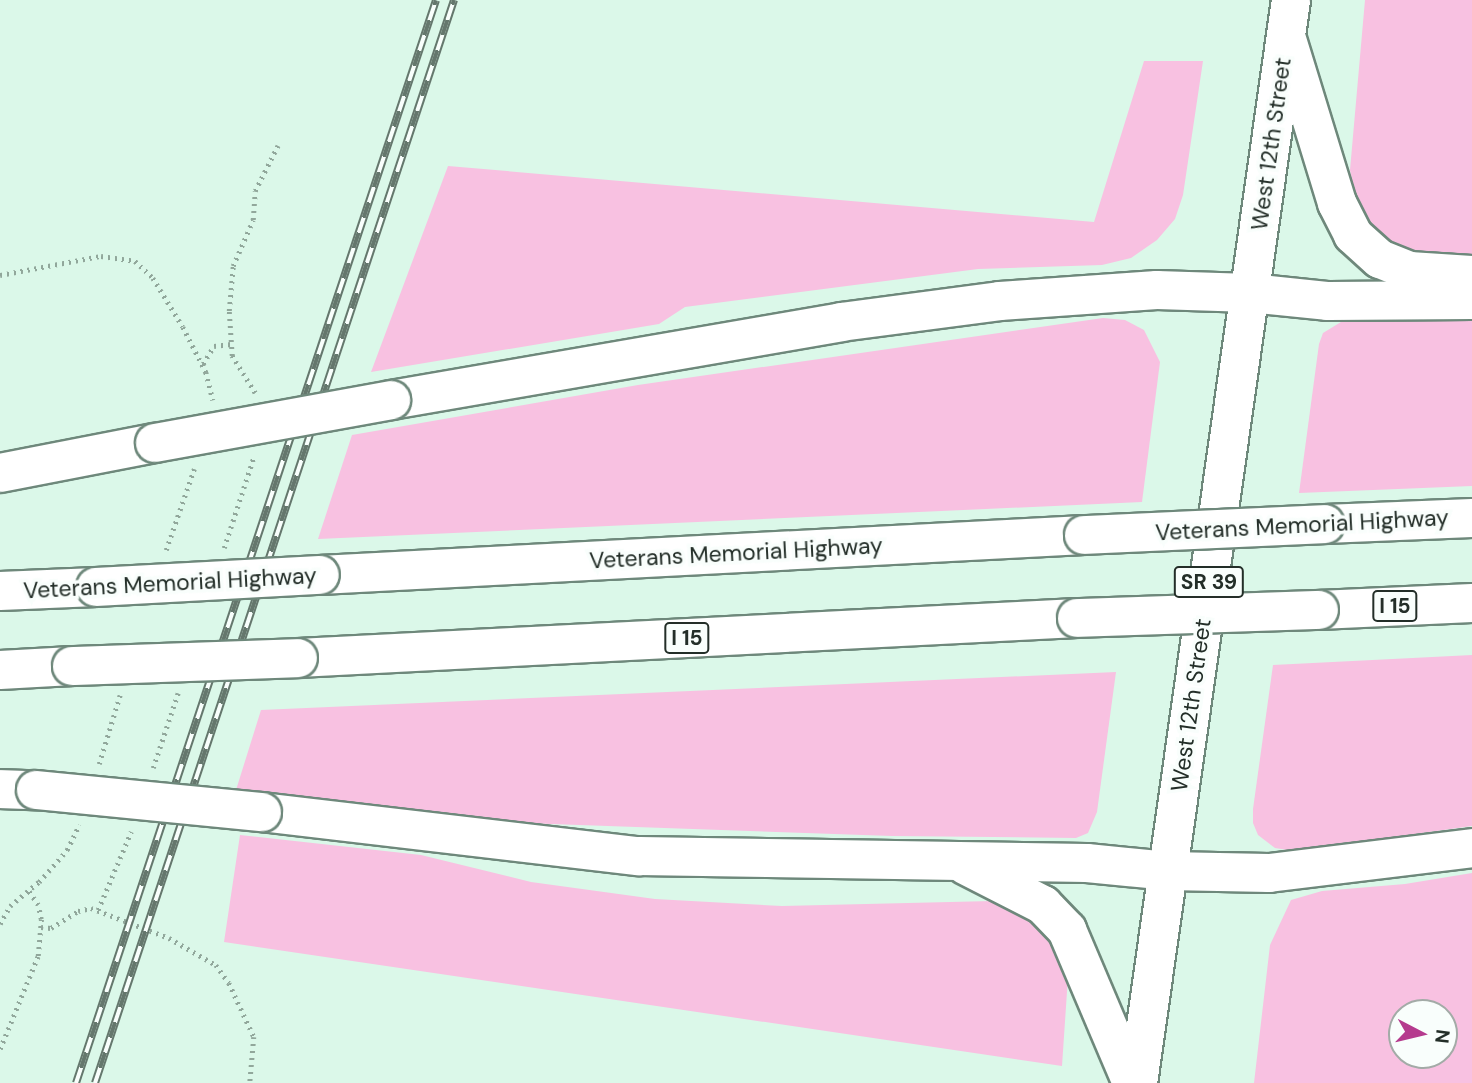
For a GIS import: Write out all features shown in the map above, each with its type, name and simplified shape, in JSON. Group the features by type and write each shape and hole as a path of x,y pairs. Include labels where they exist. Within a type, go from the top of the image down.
{"main road":[{"path":"1288,18 1337,202 1353,235 1380,259 1409,271 1472,275"},
{"name":"West 12th Street","path":"1138,1083 1288,18"},
{"path":"0,472 391,400 841,322 1000,301 1157,290 1250,293 1327,301 1472,300"},
{"name":"Veterans Memorial Highway","path":"0,591 1084,535 1472,518"},
{"name":"I 15","path":"0,670 298,658 1077,618 1472,603"},
{"path":"18,790 262,812 639,856 1087,863 1168,872 1269,873 1472,848"},
{"path":"957,861 1043,905 1067,930 1132,1083"}],"path":[{"path":"259,400 232,356 229,311 233,266 253,220 255,191 278,145"},
{"path":"0,275 102,256 135,261 145,268 161,289 203,365 213,405"},
{"path":"203,365 214,346 231,344"},
{"path":"222,556 256,449"},
{"path":"163,559 195,468"},
{"path":"149,782 179,689"},
{"path":"97,768 121,691"},
{"path":"0,924 10,906 68,850 82,818"},
{"path":"98,910 122,859 135,821"},
{"path":"0,1049 38,956 41,927 38,905 28,890"},
{"path":"41,927 51,928 78,911 91,908 169,938 216,965 229,983 254,1037 250,1083"}],"shaded area":[{"path":"1365,0 1472,0 1472,257 1426,256 1398,246 1371,226 1356,201 1350,170"},
{"path":"1144,61 1203,61 1183,195 1175,219 1157,240 1131,258 1102,265 978,269 685,307 659,324 371,372 448,166 1094,222"},
{"path":"1103,318 1125,320 1144,330 1160,362 1142,502 318,539 352,435 638,385"},
{"path":"1472,320 1472,486 1299,493 1319,344 1323,333 1341,322"},
{"path":"1472,655 1472,826 1294,851 1275,848 1258,835 1253,823 1253,809 1273,665"},
{"path":"1116,672 1097,812 1088,833 1076,838 892,836 493,822 236,790 261,710"},
{"path":"240,835 421,855 531,882 655,899 782,906 992,901 1021,913 1042,929 1059,950 1068,977 1062,1066 224,942"},
{"path":"1472,873 1472,1083 1254,1083 1270,945 1291,900 1322,891 1405,884"}],"railway":[{"path":"76,1083 436,0"},
{"path":"95,1083 454,0"}]}
